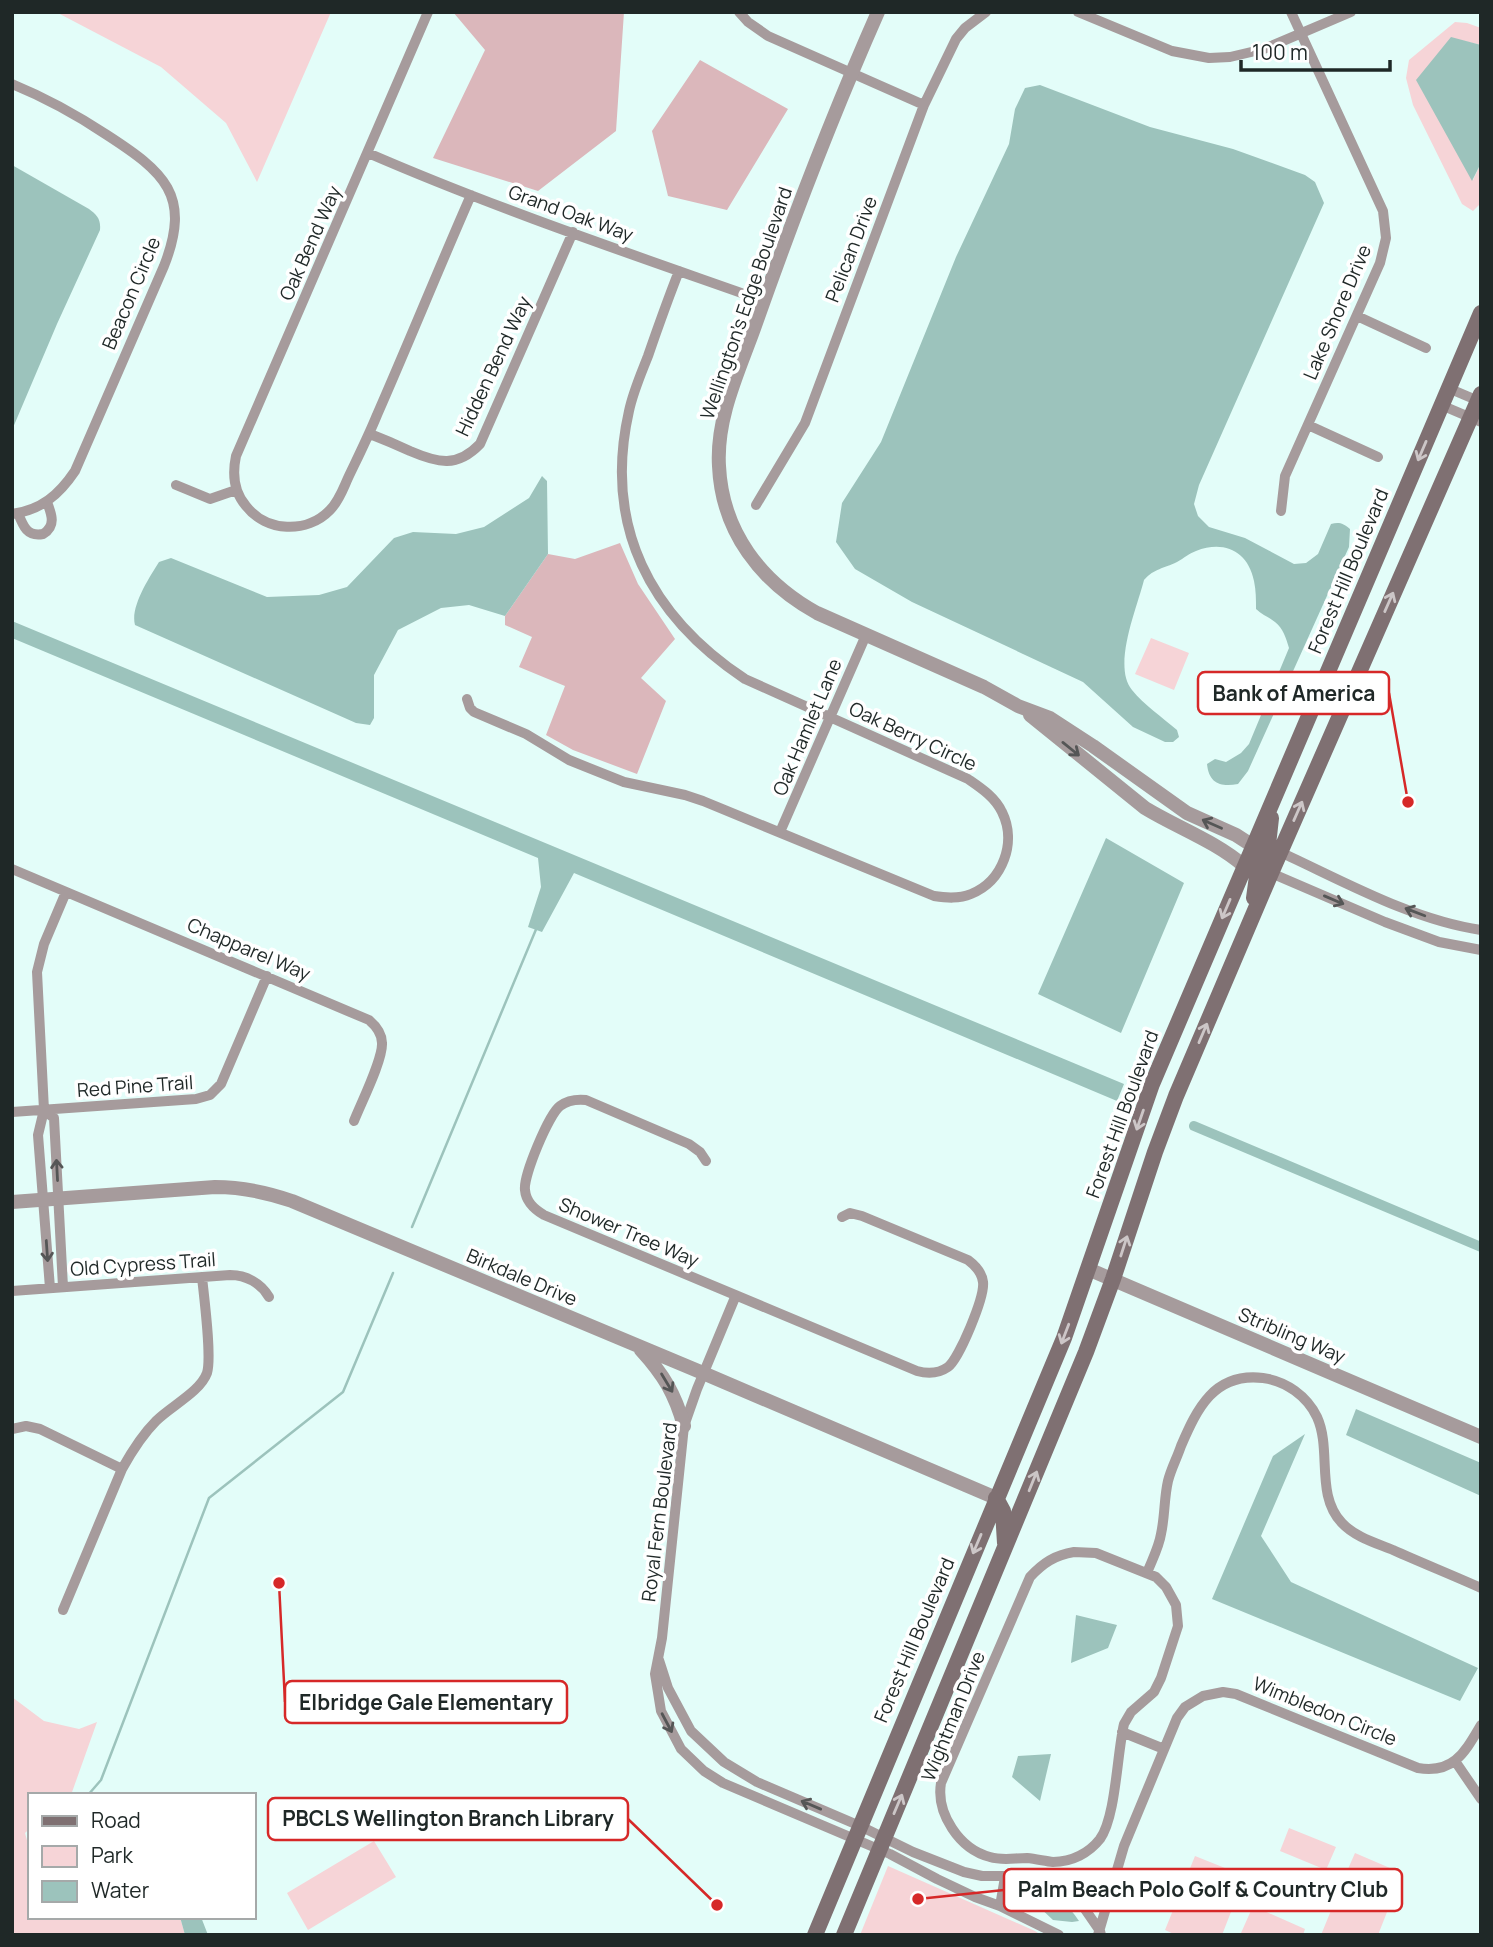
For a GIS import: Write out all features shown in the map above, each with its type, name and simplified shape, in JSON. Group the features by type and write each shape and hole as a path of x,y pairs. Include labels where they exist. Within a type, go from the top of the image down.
{"main road":[{"name":"Forest Hill Boulevard","path":"844,1935 870,1839 996,1499 1064,1338 1152,1084 1481,313"},
{"name":"Forest Hill Boulevard","path":"815,1935 870,1839 1006,1546 1086,1352 1176,1096 1280,852 1476,420 1480,399"},
{"path":"1271,873 1268,845 1273,802"},
{"path":"1248,928 1257,876 1253,846"},
{"path":"996,1499 1003,1511 1006,1546"}],"street":[{"name":"Oak Bend Way","path":"236,490 236,456 428,12"},
{"path":"739,12 768,36 924,105"},
{"name":"Wellington's Edge Boulevard","path":"878,12 851,73 724,414 719,466 726,505 741,541 766,575 799,603 984,687 1018,706 1050,718 1187,813 1236,835 1253,846"},
{"name":"Pelican Drive","path":"756,505 805,423 924,105 956,38 986,12"},
{"path":"1078,12 1172,51 1209,58 1247,54 1264,49 1351,12"},
{"name":"Lake Shore Drive","path":"1281,511 1285,475 1383,252 1386,224 1383,211 1291,12"},
{"name":"Beacon Circle","path":"12,84 79,117 142,158 163,179 174,208 174,235 164,266 75,471 47,502 15,514"},
{"name":"Grand Oak Way","path":"368,153 419,176 764,301"},
{"path":"176,485 210,499 236,490 247,509 266,523 289,528 313,522 324,516 337,502 370,433 471,195"},
{"name":"Hidden Bend Way","path":"370,433 435,461 454,461 473,452 480,444 573,232"},
{"name":"Oak Berry Circle","path":"467,699 474,712 526,734 569,760 624,782 703,801 934,896 958,898 981,889 999,872 1009,838 1003,813 988,793 968,779 745,679 700,646 666,608 646,575 636,552 625,506 622,481 625,433 636,388 679,271"},
{"path":"1357,316 1426,348"},
{"path":"1448,388 1480,399"},
{"path":"1441,405 1476,420"},
{"path":"1308,425 1378,457"},
{"path":"15,514 31,534 43,534 53,521 47,502"},
{"name":"Oak Hamlet Lane","path":"780,832 866,635"},
{"name":"Wellington's Edge Boulevard","path":"1018,706 1145,808 1225,850 1244,866"},
{"path":"1280,852 1420,914 1481,930"},
{"name":"Chapparel Way","path":"12,869 369,1020 382,1038 382,1053 354,1121"},
{"path":"1271,873 1439,942 1481,950"},
{"path":"63,1287 51,1199 38,1135 44,1110 37,972 44,944 66,892"},
{"name":"Red Pine Trail","path":"12,1112 196,1099 210,1095 221,1084 267,976"},
{"name":"Shower Tree Way","path":"706,1161 689,1144 586,1100 571,1100 558,1107 549,1119 525,1178 525,1193 532,1206 544,1215 736,1296 917,1371 932,1374 946,1369 956,1358 981,1300 984,1285 979,1271 968,1260 862,1216 850,1213 842,1217"},
{"path":"44,1110 54,1118 50,1288"},
{"name":"Birkdale Drive","path":"12,1202 215,1187 269,1193 704,1373 996,1499"},
{"name":"Stribling Way","path":"1088,1269 1481,1437"},
{"name":"Old Cypress Trail","path":"12,1291 230,1275 244,1277 260,1285 269,1297"},
{"path":"63,1611 122,1469 133,1450 157,1420 197,1388 206,1376 208,1361 202,1277"},
{"path":"704,1373 736,1296"},
{"path":"637,1347 667,1382 679,1407 684,1426"},
{"name":"Royal Fern Boulevard","path":"704,1373 684,1426 655,1674 661,1712 681,1749 704,1771 739,1791 870,1839"},
{"path":"1147,1573 1161,1534 1169,1476 1197,1410 1207,1397 1220,1388 1241,1379 1257,1378 1273,1380 1287,1386 1304,1398 1313,1410 1322,1432 1329,1499 1343,1524 1361,1536 1481,1588"},
{"path":"12,1429 26,1426 40,1429 122,1469"},
{"name":"Wightman Drive","path":"1082,1551 1104,1556 1147,1573 1161,1581 1173,1599 1177,1612 1178,1626 1158,1685 1148,1698 1131,1712 1122,1732 1109,1821 1099,1840 1083,1854 1072,1859 1058,1862 1028,1858 991,1858 970,1848 955,1832 941,1804 941,1783 1030,1577 1040,1566 1067,1553 1082,1551"},
{"name":"Royal Fern Boulevard","path":"659,1657 668,1688 691,1731 724,1762 757,1782 870,1839"},
{"name":"Wimbledon Circle","path":"1100,1933 1124,1846 1177,1718 1185,1707 1202,1696 1223,1692 1236,1694 1418,1768 1441,1768 1455,1762"},
{"path":"1481,1725 1464,1753 1455,1762 1481,1799"},
{"path":"1122,1732 1164,1749"},
{"path":"870,1839 982,1877 1032,1876 1057,1885 1080,1902 1100,1933"},
{"path":"870,1839 975,1897 1000,1906 1059,1935"},
{"path":"975,1897 982,1877"},
{"path":"1000,1906 1005,1877"}],"green space":[{"path":"56,12 331,12 257,182 226,123 161,67"},
{"path":"1455,22 1481,28 1481,45 1451,38 1473,180 1481,163 1481,203 1473,211 1462,204 1413,105 1406,78 1409,60"},
{"path":"1151,638 1189,653 1174,690 1135,674"},
{"path":"12,1697 44,1721 79,1729 97,1722 72,1793 28,1793 28,1830 25,1833 28,1844 28,1919 181,1919 185,1935 12,1935"},
{"path":"1289,1828 1336,1847 1326,1870 1280,1851"},
{"path":"374,1841 396,1877 308,1930 287,1893"},
{"path":"1355,1853 1404,1874 1393,1900 1344,1878"},
{"path":"1195,1856 1245,1876 1222,1935 1176,1935 1165,1930"},
{"path":"888,1866 1035,1931 1041,1935 860,1935"},
{"path":"1341,1886 1389,1907 1378,1935 1321,1935"},
{"path":"1253,1906 1305,1929 1303,1935 1241,1933"}],"shaded area":[{"path":"453,12 624,12 616,131 538,191 433,158 485,50"},
{"path":"700,60 788,109 727,210 668,196 652,131"},
{"path":"620,543 638,584 675,639 641,678 666,701 637,774 573,750 546,735 565,686 519,667 532,637 505,625 505,616 548,554 575,559"}],"water":[{"path":"1451,37 1481,45 1481,163 1472,181 1416,80"},
{"path":"1040,85 1150,127 1233,149 1305,175 1315,182 1324,203 1199,485 1194,504 1198,516 1209,527 1245,538 1294,564 1306,563 1318,554 1331,524 1345,525 1350,529 1349,547 1248,771 1238,784 1217,783 1210,776 1207,764 1215,759 1226,762 1241,753 1249,744 1289,648 1280,627 1256,609 1251,571 1240,555 1225,548 1206,548 1156,571 1144,580 1128,636 1124,667 1126,680 1132,690 1177,730 1179,737 1173,742 1165,742 1133,727 1083,682 912,602 855,569 836,542 842,503 881,442 956,257 1009,144 1015,109 1025,88"},
{"path":"12,165 89,209 98,218 100,230 12,430"},
{"path":"542,476 547,481 548,554 505,616 469,605 441,608 398,630 374,675 374,718 370,725 356,723 135,625 138,601 159,562 171,558 267,597 319,595 347,587 394,538 413,532 456,534 484,527 529,498"},
{"path":"12,621 1124,1084 1117,1101 574,873 542,932 528,927 541,887 538,858 12,638"},
{"path":"1106,838 1184,883 1121,1033 1038,994"},
{"path":"1356,1409 1481,1463 1481,1496 1346,1435"},
{"path":"1305,1434 1261,1536 1291,1582 1478,1668 1460,1701 1212,1599 1273,1456"},
{"path":"1076,1615 1117,1625 1108,1648 1071,1663"},
{"path":"1051,1754 1040,1801 1012,1777 1018,1756"},
{"path":"1032,1887 1059,1900 1079,1921 1053,1920 1037,1905 1017,1899 1015,1888"},
{"path":"181,1919 202,1919 208,1935 185,1935"}],"waterway":[{"path":"412,1227 537,927"},
{"path":"1194,1126 1481,1247"},
{"path":"90,1793 101,1780 209,1498 343,1392 393,1273"}],"place":[{"name":"Bank of America","path":"1408,802"},
{"name":"Elbridge Gale Elementary","path":"279,1583"},
{"name":"Palm Beach Polo Golf & Country Club","path":"918,1899"},
{"name":"PBCLS Wellington Branch Library","path":"717,1905"}]}
